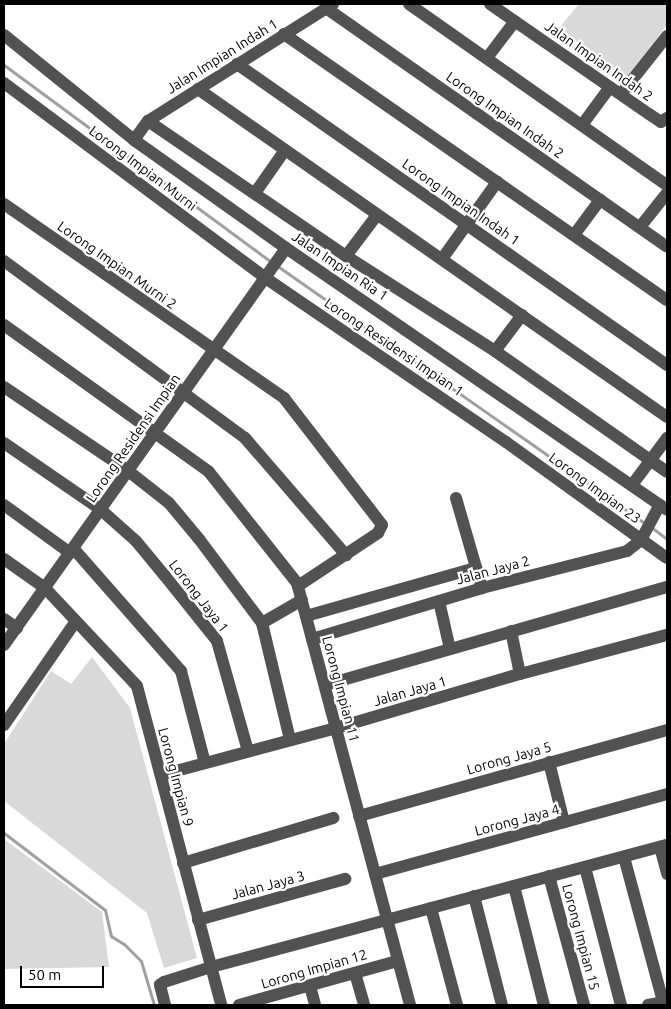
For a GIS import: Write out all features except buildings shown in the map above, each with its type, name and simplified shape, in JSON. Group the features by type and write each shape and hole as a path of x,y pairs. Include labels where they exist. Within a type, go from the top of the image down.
{"street":[{"path":"409,4 667,185"},
{"name":"Jalan Impian Indah 2","path":"490,4 661,122 667,118"},
{"name":"Jalan Impian Indah 1","path":"134,140 148,121 329,6"},
{"name":"Lorong Impian Indah 2","path":"329,6 667,247"},
{"path":"486,58 515,21"},
{"path":"284,34 667,300"},
{"name":"Jalan Impian Ria 1","path":"4,35 134,140 282,253 664,508"},
{"path":"621,94 667,36"},
{"name":"Lorong Impian Indah 1","path":"238,64 667,365"},
{"name":"Lorong Impian Murni","path":"4,83 267,273"},
{"path":"582,125 610,87"},
{"path":"198,89 667,417"},
{"name":"Jalan Impian Ria 1","path":"148,121 346,256 495,351 667,472"},
{"path":"255,193 285,150"},
{"path":"442,260 497,182"},
{"path":"640,227 667,192"},
{"path":"574,235 600,200"},
{"name":"Lorong Impian Murni 2","path":"4,204 284,398 382,525 378,533 346,555"},
{"path":"346,256 377,214"},
{"name":"Lorong Residensi Impian","path":"4,645 282,253"},
{"path":"4,261 184,391 245,438 346,555 298,586"},
{"name":"Lorong Residensi Impian 1","path":"267,273 506,442"},
{"path":"495,351 522,315"},
{"name":"Lorong Impian 11","path":"4,327 209,472 298,586 410,1005"},
{"path":"4,386 128,470 169,503 199,539 262,623 290,740"},
{"path":"632,485 667,438"},
{"name":"Lorong Impian 23","path":"506,442 643,534 667,558"},
{"name":"Lorong Jaya 1","path":"4,443 100,510 136,541 217,642 248,752"},
{"path":"456,498 482,588"},
{"path":"4,505 72,550 181,671 205,763"},
{"name":"Jalan Jaya 2","path":"312,639 482,588 627,551 643,534 654,517 664,508"},
{"name":"Lorong Impian 9","path":"4,560 45,588 137,686 221,1005"},
{"path":"306,616 476,568"},
{"path":"325,685 667,587"},
{"path":"262,623 302,600"},
{"path":"438,601 450,648"},
{"path":"4,619 16,628"},
{"path":"4,724 76,621"},
{"path":"511,631 520,674"},
{"name":"Jalan Jaya 1","path":"161,775 336,728 520,674 667,635"},
{"name":"Lorong Jaya 5","path":"359,816 667,730"},
{"path":"549,762 564,822"},
{"name":"Lorong Jaya 4","path":"375,874 667,794"},
{"path":"183,863 333,818"},
{"path":"165,1005 161,984 211,967 624,856 664,846 667,874"},
{"path":"624,856 663,1003 648,1005"},
{"path":"585,867 621,1005"},
{"name":"Lorong Impian 15","path":"549,876 584,1005"},
{"name":"Jalan Jaya 3","path":"198,920 345,879"},
{"path":"514,886 544,1005"},
{"path":"474,896 502,1005"},
{"path":"431,908 457,1005"},
{"name":"Lorong Impian 12","path":"239,1005 267,1002 310,986 398,960"},
{"path":"355,973 364,1005"},
{"path":"310,986 315,1005"}],"shaded area":[{"path":"579,4 667,4 667,25 626,78 559,28"},
{"path":"92,657 130,708 197,958 164,968 147,913 4,801 4,744 51,671 71,684"},
{"path":"4,839 102,912 109,967 4,969"}],"waterway":[{"path":"4,65 271,262"},
{"path":"276,265 646,524"},
{"path":"651,527 667,539"},
{"path":"4,833 105,910 111,936 124,944 141,961 154,1005"}]}
